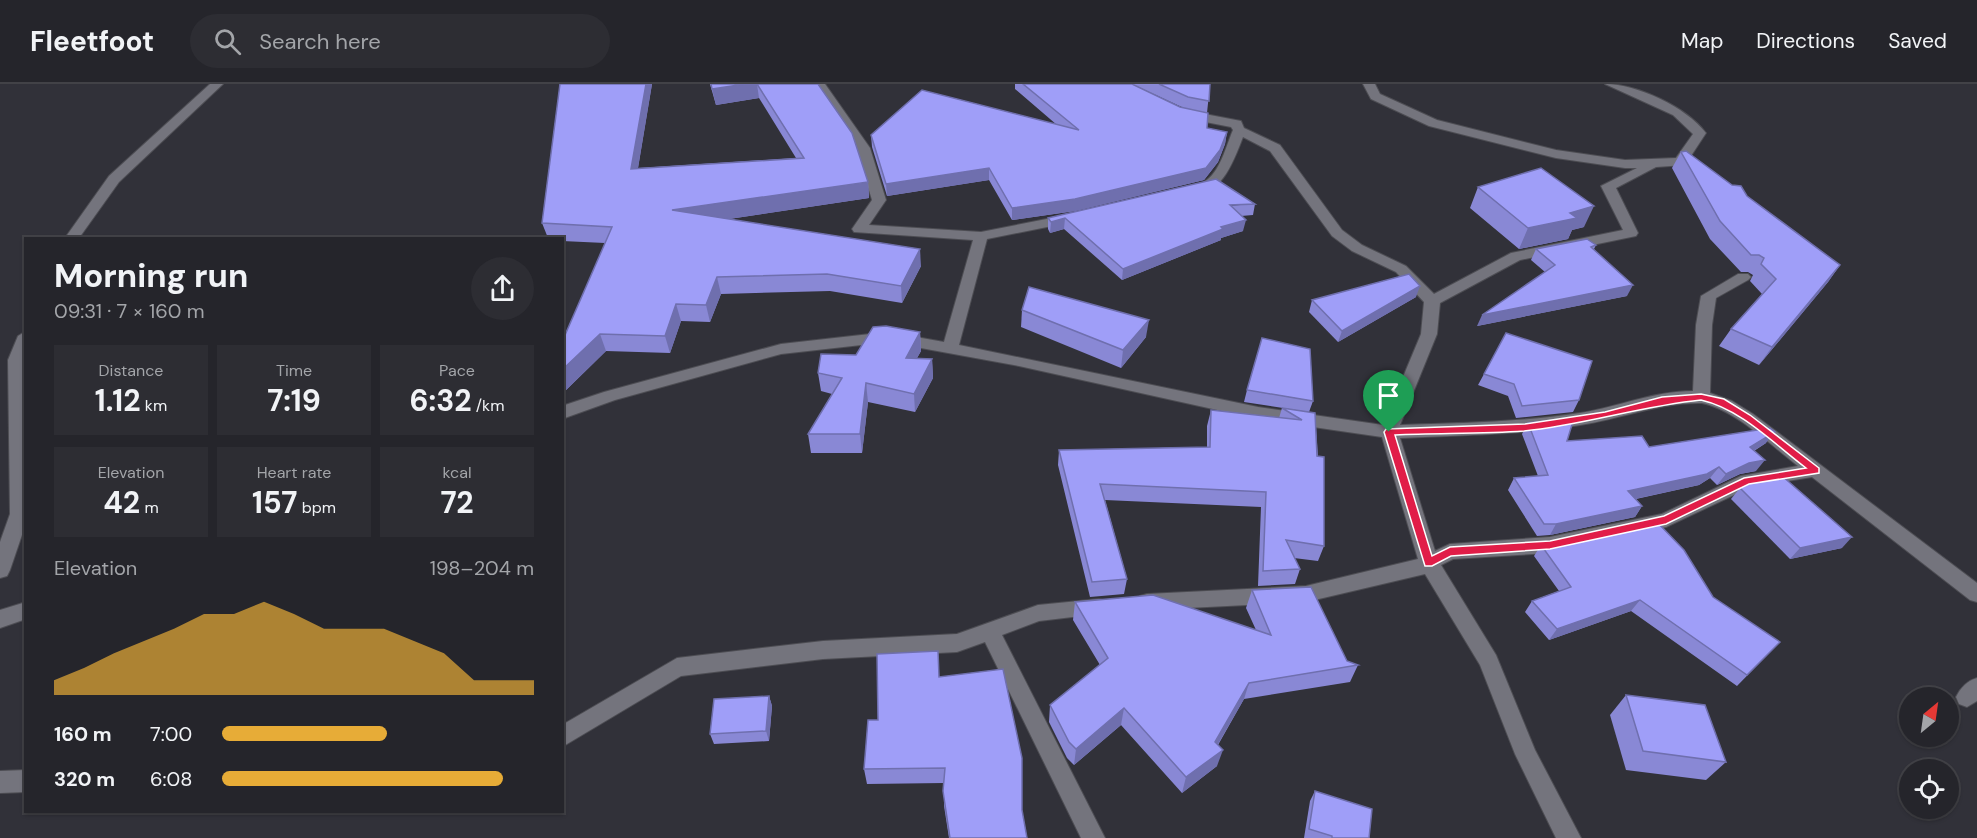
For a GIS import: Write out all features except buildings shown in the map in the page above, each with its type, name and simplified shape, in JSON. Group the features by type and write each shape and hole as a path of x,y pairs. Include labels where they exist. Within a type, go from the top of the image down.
{"street":[{"path":"73,237 114,179 216,84"},
{"path":"819,84 863,148 879,200 859,228 981,236 1086,215"},
{"path":"1369,84 1375,96 1433,123 1556,154 1625,164 1680,162 1700,133 1677,112 1611,84"},
{"path":"1173,110 1236,124 1239,130 1275,148 1337,233 1357,248 1401,269 1432,301 1429,334 1389,432 1429,563 1489,660 1526,754 1569,838"},
{"path":"1176,193 1210,185 1226,164 1239,130"},
{"path":"1432,301 1516,256 1631,233 1608,186 1657,163"},
{"path":"950,348 981,236"},
{"path":"1701,397 1704,325 1709,296 1743,277"},
{"path":"564,412 610,396 781,349 888,337 1019,361 1258,413 1389,432 1525,427 1605,415 1662,400 1701,397 1721,401 1747,418 1977,594"},
{"path":"0,570 19,514 16,360 24,341"},
{"path":"564,736 677,667 823,650 957,643 1038,614 1120,605 1306,594 1416,569 1450,552 1550,545 1666,520 1747,481 1815,470"},
{"path":"0,619 24,611"},
{"path":"990,631 1093,838"},
{"path":"0,782 24,781"}],"route":[{"path":"1701,397 1721,401 1815,470 1747,481 1666,520 1550,545 1450,552 1429,563 1389,432 1525,427 1605,415 1662,400 1701,397"}]}
